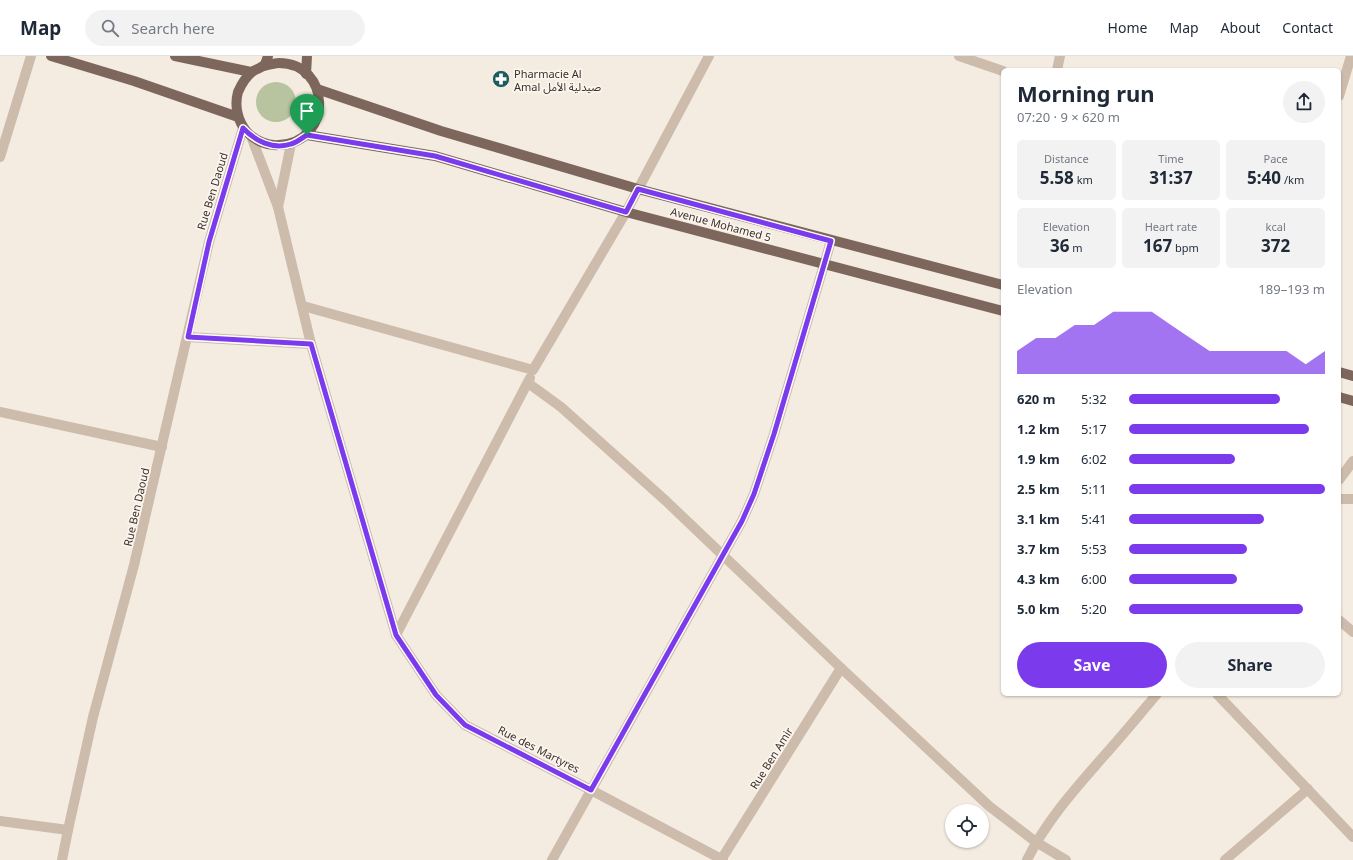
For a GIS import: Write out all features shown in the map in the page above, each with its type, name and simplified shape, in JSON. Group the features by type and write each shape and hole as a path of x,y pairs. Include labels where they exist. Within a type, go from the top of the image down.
{"main road":[{"path":"51,56 134,81 238,117"},
{"path":"175,56 251,72"},
{"path":"264,66 268,56"},
{"path":"306,74 307,56"},
{"path":"279,63 294,66 306,74 317,89 320,106 316,121 307,135 291,144 270,146 251,136 243,128 238,117 236,105 238,93 243,82 251,72 264,66 279,63"},
{"name":"Avenue Mohamed 5","path":"317,89 442,132 638,189 1001,284"},
{"name":"Avenue Mohamed 5","path":"307,135 435,156 626,212 825,263 1001,310"},
{"path":"1341,373 1353,376"},
{"path":"1341,398 1353,401"}],"street":[{"path":"0,157 31,56"},
{"path":"396,635 528,383 533,370 626,212 709,56"},
{"path":"959,56 1001,70"},
{"path":"1057,68 1060,56"},
{"path":"1341,89 1351,56"},
{"name":"Rue Ben Daoud","path":"62,860 93,717 134,565 209,242 243,128"},
{"name":"Rue des Martyres","path":"251,136 278,206 311,344 396,635 436,695 465,725 722,860"},
{"path":"278,206 291,144"},
{"path":"552,860 742,521 754,494 774,434 831,241"},
{"path":"303,306 533,370"},
{"path":"188,337 311,344"},
{"path":"528,383 571,416 666,501 841,668 989,806 1036,842 1066,860"},
{"path":"0,412 162,447"},
{"path":"1341,477 1353,461"},
{"path":"1341,499 1353,499"},
{"path":"1341,622 1353,632"},
{"name":"Rue Ben Amir","path":"722,860 841,668"},
{"path":"1026,860 1049,822 1155,696"},
{"path":"1219,696 1353,836"},
{"path":"1225,860 1308,789"},
{"path":"3,821 68,830"}],"green space":[{"path":"276,82 284,84 290,88 294,94 296,102 294,110 290,116 284,120 276,122 268,120 262,116 258,110 256,102 258,94 262,88 268,84"}],"place":[{"name":"Pharmacie Al Amal صيدلية الأمل","path":"501,79"}],"route":[{"path":"243,128 251,136 270,146 291,144 307,135 435,156 626,212 638,189 831,241 774,434 754,494 724,555 591,790 465,725 436,695 396,635 311,344 188,337 209,242 243,128"}]}
